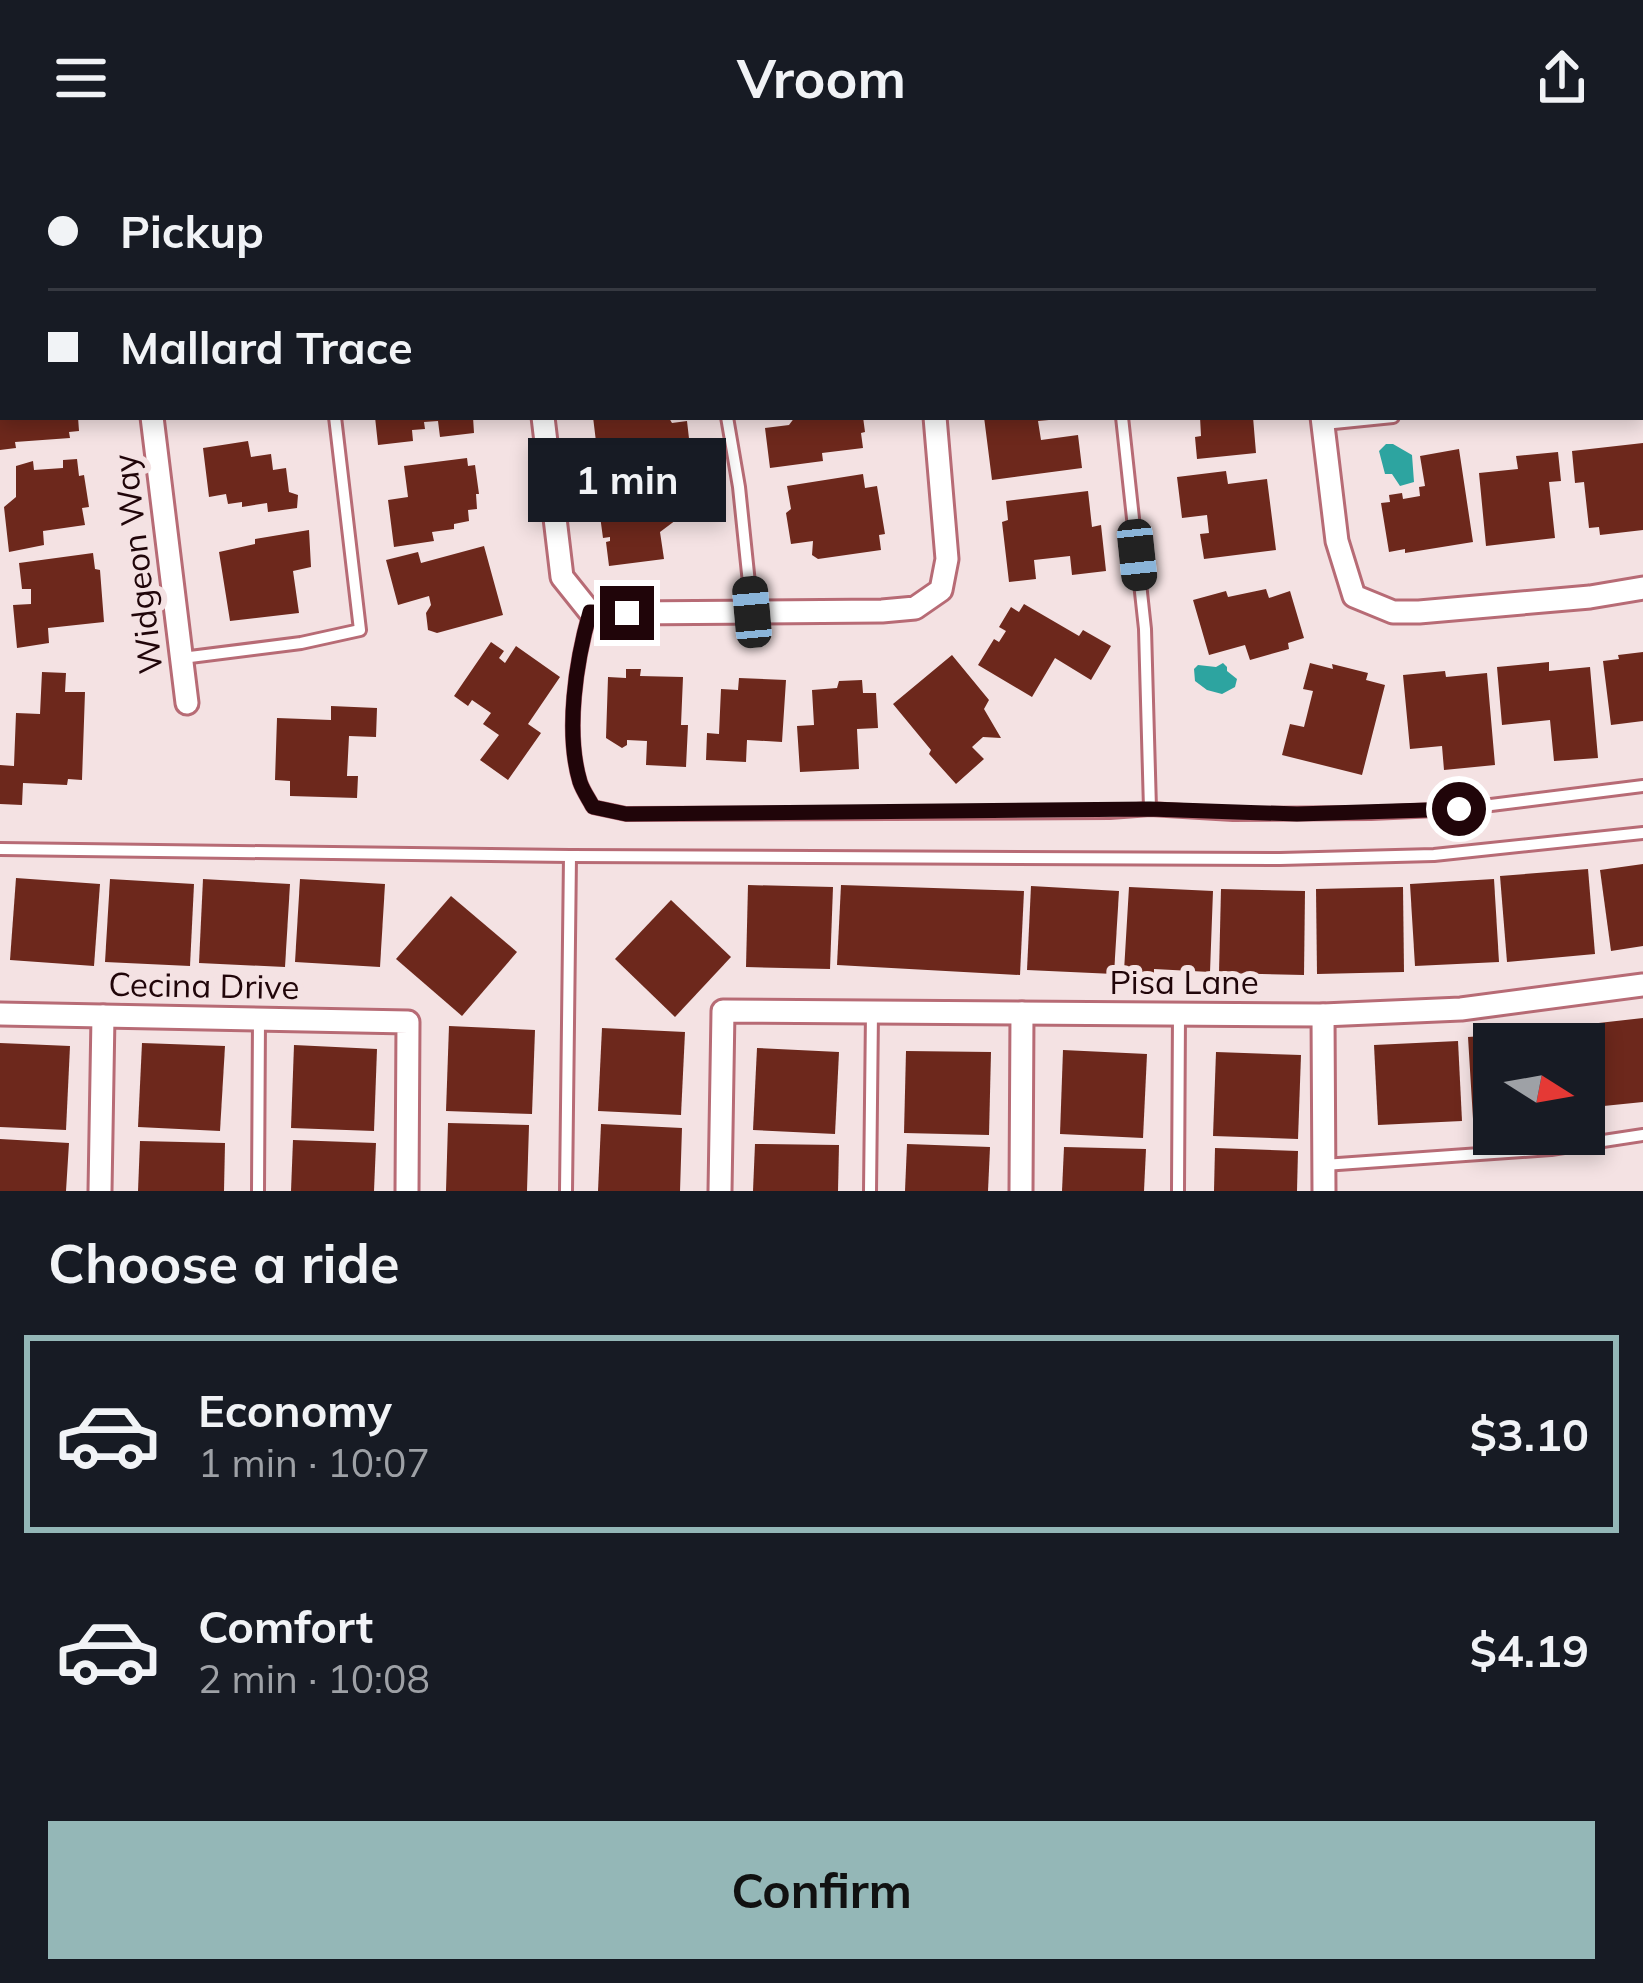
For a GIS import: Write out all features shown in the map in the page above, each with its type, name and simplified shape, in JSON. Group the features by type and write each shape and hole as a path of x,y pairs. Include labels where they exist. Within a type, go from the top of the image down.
{"street":[{"name":"Widgeon Way","path":"152,420 187,704"},
{"path":"543,420 562,577 590,612 915,608 940,590 946,559 935,420"},
{"path":"1322,420 1337,541 1354,596 1393,612 1419,612 1643,588"},
{"name":"Pisa Lane","path":"720,1191 723,1011 1323,1015 1461,1009 1643,985"},
{"path":"1022,1013 1022,1191"},
{"name":"Cecina Drive","path":"0,1014 408,1022 407,1191"},
{"path":"1323,1015 1324,1191"},
{"path":"100,1191 103,1016"}],"lane":[{"path":"182,658 360,631 335,420"},
{"path":"728,420 752,612"},
{"path":"1122,420 1144,629 1150,809"},
{"path":"590,612 581,643 574,709 580,784 593,807 626,814 1150,809 1232,814 1393,812 1523,803 1643,786"},
{"path":"0,849 1280,859 1434,855 1643,833"},
{"path":"566,1191 570,856"},
{"path":"870,1191 872,1012"},
{"path":"1178,1191 1179,1014"},
{"path":"258,1191 259,1019"},
{"path":"1324,1165 1551,1149 1643,1135"}],"water":[{"path":"1386,444 1412,455 1414,482 1400,486 1392,474 1385,474 1379,451"},
{"path":"1223,663 1237,679 1235,687 1222,694 1195,681 1198,665"}],"building":[{"path":"0,420 78,420 79,431 69,432 70,438 15,442 16,448 0,450"},
{"path":"375,420 473,420 474,433 440,437 438,421 424,422 425,429 412,430 413,441 378,445"},
{"path":"593,420 687,421 691,456 657,460 655,450 598,458"},
{"path":"793,420 863,420 863,448 822,453 823,461 770,468 765,428 789,425"},
{"path":"984,420 1049,420 1038,421 1041,440 1078,435 1082,468 992,480"},
{"path":"1200,420 1253,420 1256,453 1197,459 1195,437 1201,436"},
{"path":"248,441 251,457 271,454 273,470 286,468 289,492 298,495 297,508 268,512 267,503 242,507 242,502 228,504 226,494 209,497 203,448"},
{"path":"1643,443 1643,530 1600,535 1599,527 1589,528 1584,482 1575,483 1572,451"},
{"path":"1459,449 1473,542 1389,552 1381,503 1390,502 1389,495 1420,496 1419,487 1425,486 1420,456"},
{"path":"1558,452 1561,481 1549,482 1555,538 1486,546 1479,473 1518,469 1516,456"},
{"path":"467,458 468,466 475,465 479,494 477,509 468,510 469,521 432,532 434,541 394,547 388,500 408,497 404,466"},
{"path":"77,459 89,507 82,508 85,525 43,531 44,545 9,552 4,507 16,497 16,466 33,461 34,470 63,468 63,460"},
{"path":"704,464 712,512 680,517 660,532 664,559 609,566 606,542 610,537 603,538 598,501 604,500 602,486 644,480 643,473"},
{"path":"1226,471 1228,484 1267,479 1276,550 1204,559 1200,534 1209,533 1207,515 1182,518 1177,477"},
{"path":"863,474 865,488 877,486 885,534 879,535 881,550 818,559 812,555 813,541 791,544 787,486"},
{"path":"1088,491 1092,527 1101,525 1106,571 1072,575 1070,556 1034,560 1036,579 1009,582 1002,522 1008,520 1006,501"},
{"path":"309,530 311,567 293,571 299,613 230,621 219,552 255,544 255,539"},
{"path":"484,546 503,615 437,633 428,630 429,596 398,605 386,560 418,552 421,563"},
{"path":"93,553 95,569 100,570 104,622 48,628 49,643 17,648 13,605 31,604 31,589 22,589 19,563"},
{"path":"1266,589 1269,598 1290,591 1304,638 1288,643 1289,649 1250,660 1245,645 1209,655 1193,600 1226,591 1228,597"},
{"path":"1024,604 1079,636 1083,630 1111,646 1091,680 1055,658 1032,697 978,665 994,639 999,642 1006,631 999,627 1011,607 1019,612"},
{"path":"491,642 504,651 499,658 505,663 516,646 560,677 528,724 541,733 508,780 480,760 499,735 483,724 491,713 472,700 468,706 454,696"},
{"path":"1643,652 1643,721 1611,725 1603,661"},
{"path":"952,655 989,700 984,709 1001,738 983,737 972,747 984,759 956,784 893,704"},
{"path":"1549,662 1549,671 1590,667 1598,758 1554,761 1550,720 1502,725 1497,667"},
{"path":"1310,663 1368,673 1366,680 1385,685 1362,775 1282,755 1290,724 1304,727 1313,691 1303,689"},
{"path":"626,669 641,669 640,676 683,677 686,767 646,765 647,741 627,740 622,748 606,738 608,677 626,678"},
{"path":"1445,671 1446,677 1487,673 1495,765 1444,770 1442,746 1410,749 1403,675"},
{"path":"42,672 66,673 65,692 85,692 82,780 68,779 67,785 23,783 22,805 0,804 0,765 14,766 16,713 40,714"},
{"path":"739,678 786,680 782,742 747,740 746,762 706,760 707,733 719,734 721,689 738,690"},
{"path":"862,680 863,693 876,693 878,728 857,729 859,769 800,772 797,726 814,725 812,690"},
{"path":"331,706 377,708 376,737 349,736 347,776 358,776 357,798 290,796 290,781 275,780 277,718 331,720"},
{"path":"1643,864 1643,946 1611,951 1600,870"},
{"path":"1588,869 1595,954 1507,962 1500,876"},
{"path":"16,878 100,884 94,966 10,960"},
{"path":"110,879 194,884 190,966 105,962"},
{"path":"203,879 290,884 285,967 199,963"},
{"path":"300,879 385,884 380,967 295,962"},
{"path":"1494,879 1499,962 1415,966 1410,884"},
{"path":"748,885 833,887 830,969 746,967"},
{"path":"841,885 1024,891 1020,975 837,965"},
{"path":"1031,886 1119,891 1114,974 1027,970"},
{"path":"1129,887 1213,891 1210,972 1124,971"},
{"path":"1403,887 1404,972 1317,974 1316,889"},
{"path":"1221,889 1305,891 1304,975 1219,973"},
{"path":"451,896 517,952 462,1016 396,959"},
{"path":"671,900 731,957 675,1017 615,959"},
{"path":"1643,1018 1643,1102 1605,1106 1605,1023 1599,1023"},
{"path":"449,1026 535,1030 532,1114 446,1111"},
{"path":"602,1028 685,1032 681,1115 598,1111"},
{"path":"1468,1037 1473,1037 1473,1119"},
{"path":"1458,1041 1462,1121 1378,1125 1374,1045"},
{"path":"0,1043 70,1046 66,1130 0,1127"},
{"path":"142,1043 225,1046 220,1131 138,1127"},
{"path":"294,1045 377,1049 374,1131 291,1128"},
{"path":"757,1048 839,1052 835,1134 753,1130"},
{"path":"1063,1050 1147,1054 1143,1138 1060,1134"},
{"path":"906,1051 991,1052 989,1135 904,1133"},
{"path":"1216,1052 1301,1055 1298,1139 1213,1136"},
{"path":"448,1123 529,1125 527,1191 446,1191"},
{"path":"601,1124 682,1128 680,1191 598,1191"},
{"path":"0,1139 69,1143 66,1191 0,1191"},
{"path":"293,1140 376,1143 374,1191 291,1191"},
{"path":"140,1141 225,1143 224,1191 138,1191"},
{"path":"755,1144 839,1145 838,1191 753,1191"},
{"path":"907,1144 990,1147 988,1191 905,1191"},
{"path":"1064,1147 1146,1149 1144,1191 1062,1191"},
{"path":"1215,1148 1298,1151 1297,1191 1214,1191"}],"route":[{"path":"627,613 590,612 581,643 575,752 580,784 593,807 626,814 1150,809 1297,814 1459,809"}]}
